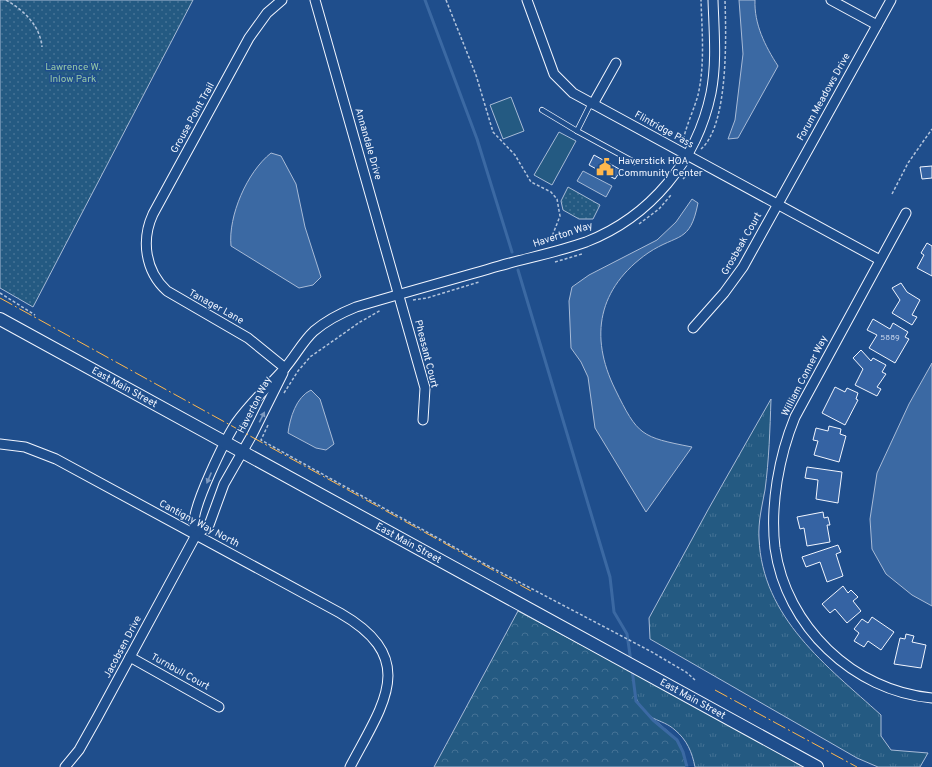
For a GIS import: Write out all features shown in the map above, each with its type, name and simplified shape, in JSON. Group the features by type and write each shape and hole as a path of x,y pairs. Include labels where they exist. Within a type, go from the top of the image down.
{"main road":[{"name":"East Main Street","path":"0,319 817,767"}],"street":[{"name":"Grouse Point Trail","path":"148,257 147,235 153,214 256,28 266,13 282,0"},
{"name":"Annandale Drive","path":"315,0 399,294"},
{"name":"Flintridge Pass","path":"527,0 554,74 567,89 880,260"},
{"name":"Haverton Way","path":"226,443 235,424 256,397 285,368 306,340 331,319 356,307 399,294 568,248 601,235 624,222 653,199 669,182 687,155 701,128 712,87 714,47 713,0"},
{"path":"831,0 876,25"},
{"name":"Forum Meadows Drive","path":"777,205 891,0"},
{"path":"592,104 616,63"},
{"name":"Grosbeak Court","path":"693,328 738,274 777,205"},
{"name":"William Conner Way","path":"906,213 807,393 792,426 785,446 776,496 774,521 775,547 786,586 798,613 812,632 832,654 850,668 876,683 909,694 932,698"},
{"name":"Tanager Lane","path":"148,257 158,280 167,291 248,338 285,368"},
{"name":"Pheasant Court","path":"399,294 425,388 423,420"},
{"name":"Haverton Way","path":"243,452 272,397 285,368"},
{"path":"196,535 193,524 194,517 208,479 226,443"},
{"name":"Cantigny Way North","path":"0,444 21,446 47,454 351,620 369,633 378,644 388,668 386,695 379,712 350,767"},
{"name":"Jacobsen Drive","path":"65,767 79,750 196,535 209,525 224,484 243,452"},
{"name":"Turnbull Court","path":"130,657 219,707"}],"lane":[{"path":"576,131 592,104"},
{"path":"542,110 576,131 634,162"}],"path":[{"path":"6,0 24,13 35,24 41,36 42,47"},
{"path":"446,0 476,75 493,132 515,155 530,182 551,192 557,199 560,216 551,239"},
{"path":"684,138 692,117 699,88 702,59 701,0"},
{"path":"892,194 908,163 932,128"},
{"path":"0,293 35,316"},
{"path":"282,396 298,371 310,357 360,322 383,310"},
{"path":"271,420 261,440 481,562 611,630 686,672 695,680"}],"green space":[{"name":"Lawrence W. Inlow Park","path":"0,0 193,0 33,307 0,288"},
{"path":"511,97 524,131 503,139 490,105"},
{"path":"559,132 576,141 552,185 534,175"},
{"path":"568,187 600,205 593,219 579,219 563,210 561,201"},
{"path":"771,399 770,433 759,538 763,567 772,593 785,616 819,659 881,715 881,736 891,750 928,753 920,767 878,767 857,758 650,639 649,618"},
{"path":"518,611 632,672 636,698 641,708 672,735 681,746 687,767 434,767"},
{"path":"632,672 808,767 695,767 692,756 683,738 670,726 648,716 639,707 634,694"}],"shaded area":[{"path":"739,0 755,0 758,26 769,51 778,66 738,138 728,139 735,120 743,54"},
{"path":"271,153 281,156 296,184 305,227 321,277 313,285 299,288 231,246 233,221 241,195 254,171"},
{"path":"583,171 612,186 606,197 577,181"},
{"path":"692,199 698,203 695,216 687,232 648,253 631,267 618,282 609,297 603,314 601,332 602,350 607,369 623,405 636,425 651,437 692,447 646,512 595,428 588,377 581,362 571,348 569,301 572,287 589,275 657,240 676,222"},
{"path":"932,363 932,606 912,595 886,574 872,549 870,519 877,473 909,404"},
{"path":"311,390 320,399 334,444 326,450 316,448 288,433 290,421 295,408 301,398"}],"building":[{"name":"Haverstick HOA Community Center","path":"594,155 621,170 615,179 589,165"},
{"path":"932,166 932,178 922,179 920,167"},
{"path":"927,243 932,246 932,276 917,268 924,255 921,253"},
{"path":"901,283 907,292 920,300 912,315 917,317 912,325 892,313 900,300 892,288"},
{"path":"873,319 890,329 893,323 908,332 905,337 909,339 895,363 869,348 877,335 867,330"},
{"path":"861,350 871,361 873,358 886,365 882,372 886,374 877,387 881,389 877,396 855,385 863,369 853,358"},
{"path":"835,387 845,392 847,388 858,393 856,399 858,400 845,425 822,413"},
{"path":"829,426 841,429 840,434 846,436 839,462 814,455 818,441 813,440 816,428 828,431"},
{"path":"807,467 842,472 838,503 816,499 818,480 805,478"},
{"path":"823,512 824,518 828,517 830,525 827,525 830,542 807,546 804,528 800,529 797,517"},
{"path":"838,545 841,552 836,554 843,576 827,582 820,562 806,567 802,557"},
{"path":"843,586 848,593 851,590 858,597 853,601 861,611 847,623 835,609 830,613 822,604"},
{"path":"872,617 894,632 881,650 868,641 864,647 854,641 859,633 854,629 862,619 868,623"},
{"path":"906,634 914,636 912,642 926,645 921,668 894,664 900,638 905,639"}],"waterway":[{"path":"425,0 477,139 512,252"},
{"path":"518,270 610,577 614,612 627,634 631,662"},
{"path":"632,669 636,701 653,720 677,740 683,752 687,767"}],"power":[{"path":"0,298 531,591"},
{"path":"715,690 857,767"}],"place":[{"name":"Haverstick HOA Community Center","path":"605,167"}]}
